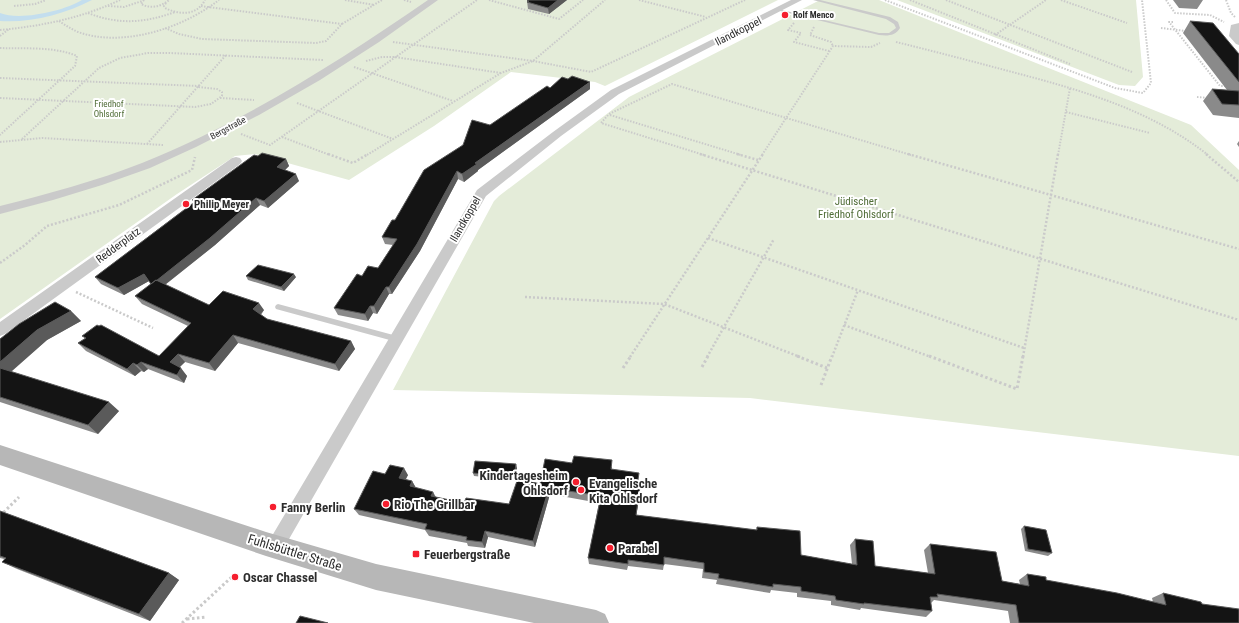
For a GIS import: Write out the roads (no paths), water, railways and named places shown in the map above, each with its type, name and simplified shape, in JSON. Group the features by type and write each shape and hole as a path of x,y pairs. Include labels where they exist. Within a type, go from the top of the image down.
{"main road":[{"name":"Fuhlsbüttler Straße","path":"0,455 275,547 376,577 568,620 596,623"}],"street":[{"name":"Bergstraße","path":"0,210 72,191 193,148 279,100 341,62 434,0"},
{"name":"Ilandkoppel","path":"275,547 397,339 476,200 487,187 615,92 798,0"},
{"path":"1237,25 1234,36 1239,42"},
{"name":"Redderplatz","path":"0,330 236,161"}],"lane":[{"path":"778,10 881,36 897,30 898,25 888,18 815,0"},
{"path":"278,307 397,339"}],"water":[{"path":"82,0 92,0 71,9 36,19 24,21 0,21 0,13 19,16 42,14 64,8"}],"place":[{"name":"Rolf Menco","path":"785,15"},
{"name":"Philip Meyer","path":"186,204"},
{"name":"Kindertagesheim Ohlsdorf","path":"576,482"},
{"name":"Evangelische Kita Ohlsdorf","path":"581,490"},
{"name":"Rio The Grillbar","path":"386,504"},
{"name":"Fanny Berlin","path":"273,507"},
{"name":"Parabel","path":"610,548"},
{"name":"Feuerbergstraße","path":"416,554"},
{"name":"Oscar Chassel","path":"235,577"}],"park label":[{"name":"Friedhof Ohlsdorf","path":"109,110"},
{"name":"Jüdischer Friedhof Ohlsdorf","path":"856,207"}]}
